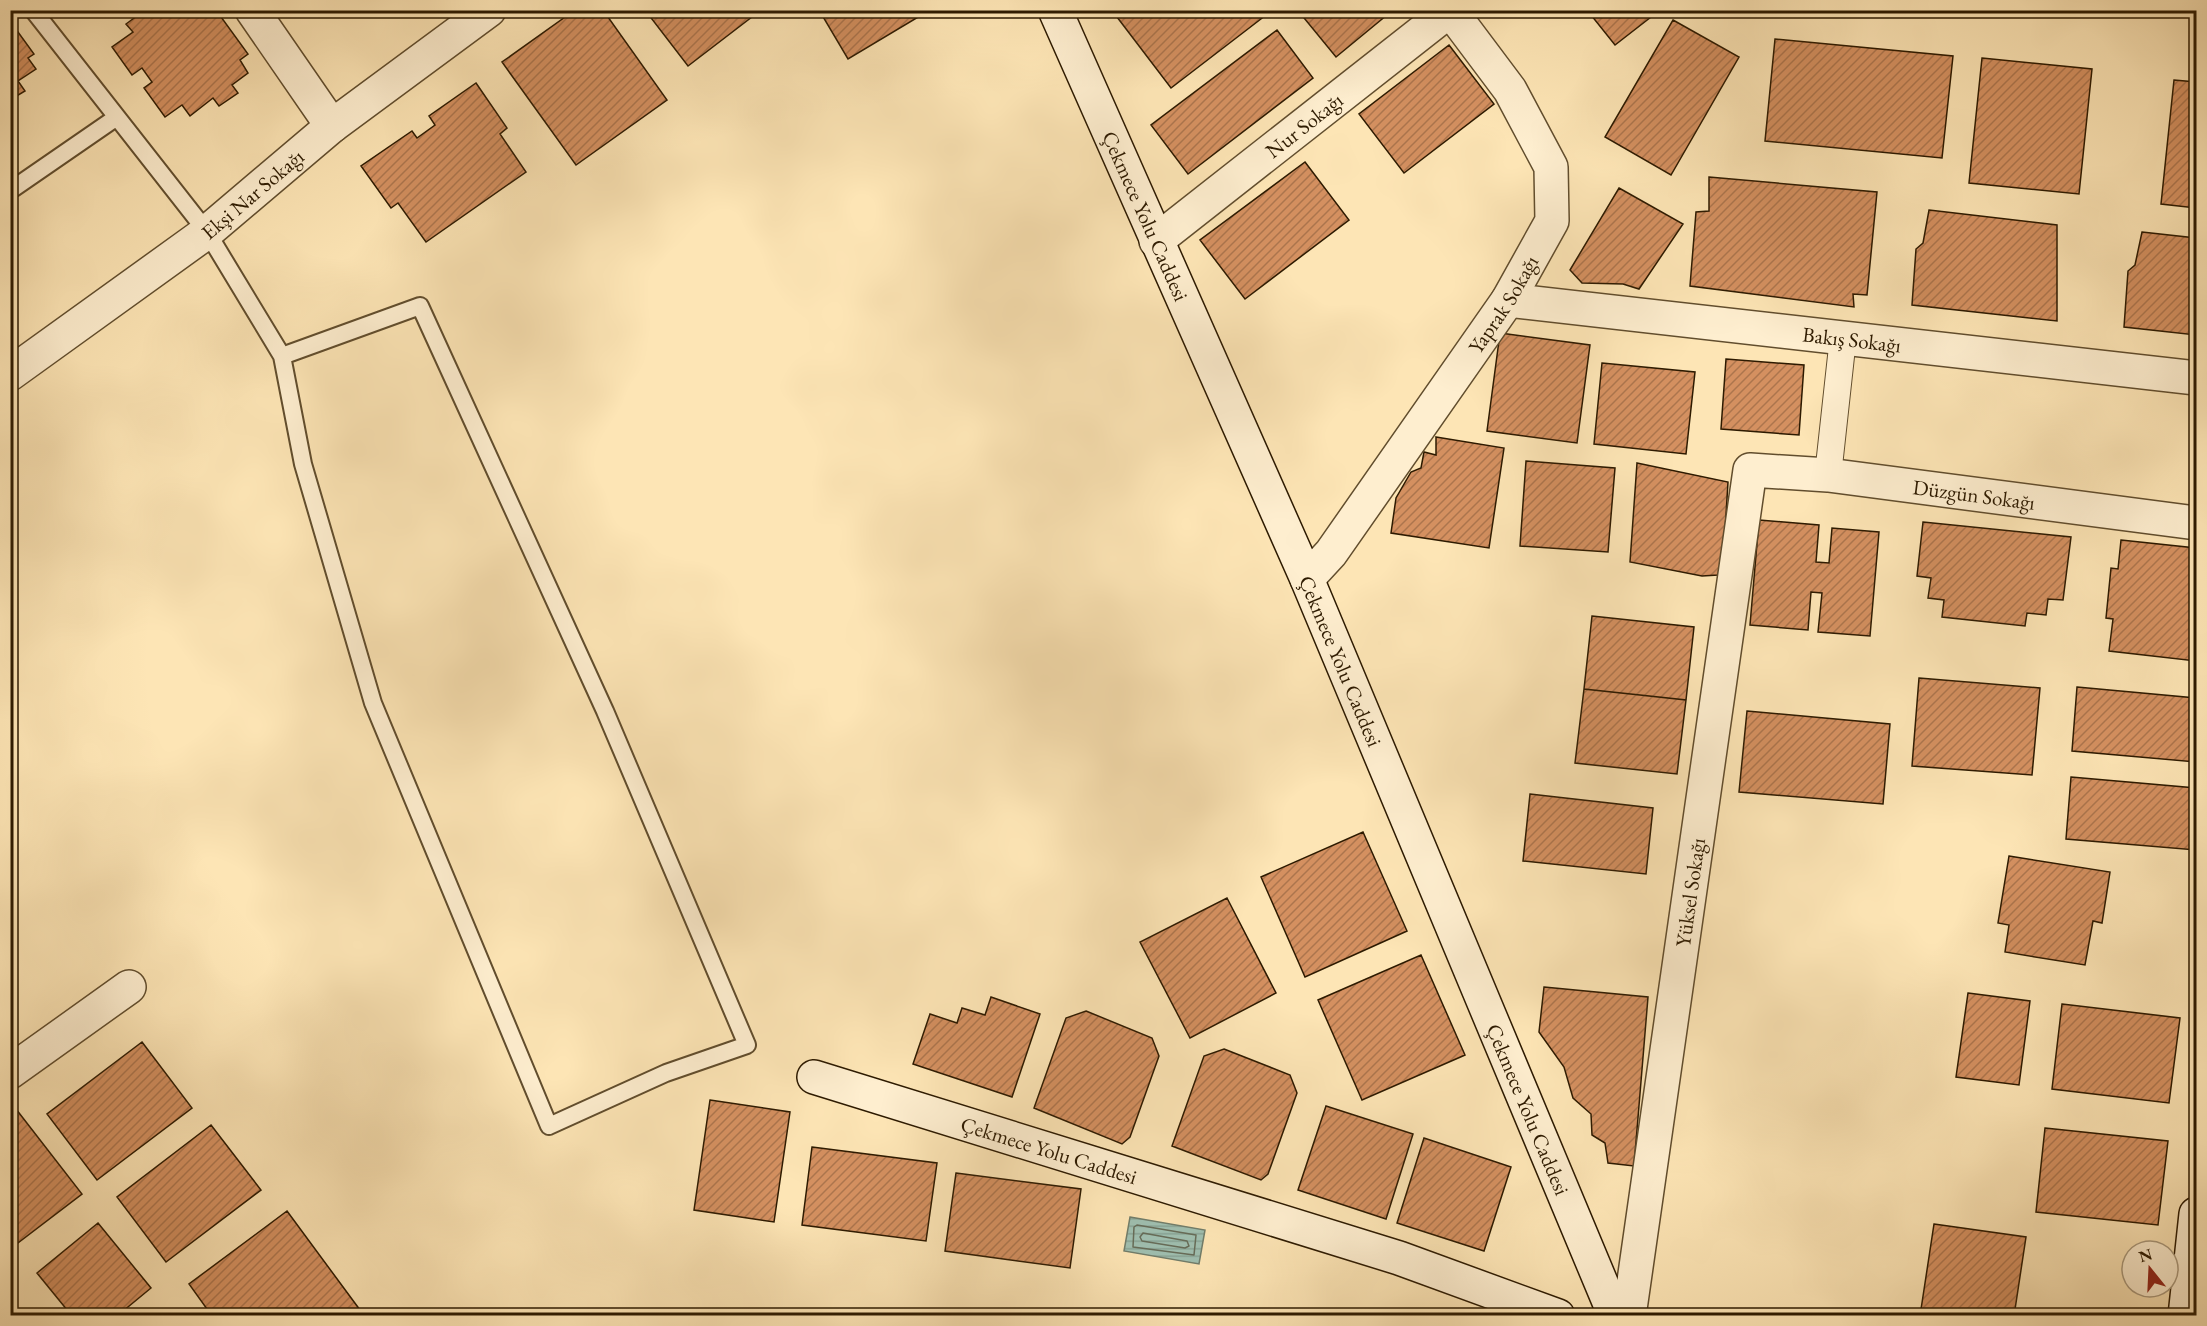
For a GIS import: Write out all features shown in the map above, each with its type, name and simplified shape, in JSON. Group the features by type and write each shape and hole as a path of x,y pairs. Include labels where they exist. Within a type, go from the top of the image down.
{"street":[{"path":"252,10 332,126"},
{"name":"Ekşi Nar Sokağı","path":"10,374 207,232 332,126 489,10"},
{"name":"Çekmece Yolu Caddesi","path":"1054,10 1112,136 1156,241 1307,579 1615,1316"},
{"name":"Nur Sokağı","path":"1156,241 1450,11"},
{"name":"Yaprak Sokağı","path":"1307,579 1331,553 1508,300 1552,222 1551,167 1510,90 1450,11"},
{"name":"Bakış Sokağı","path":"1508,300 2196,378"},
{"path":"1828,475 1843,338"},
{"name":"Düzgün Sokağı","path":"1750,470 1828,475 2196,524"},
{"name":"Yüksel Sokağı","path":"1629,1316 1750,470"},
{"path":"10,1072 129,987"},
{"name":"Çekmece Yolu Caddesi","path":"813,1077 1400,1258 1558,1316"},
{"path":"2185,1316 2196,1214"}],"lane":[{"path":"33,10 207,232 282,356 303,464 373,703 549,1126 666,1072 747,1046 605,711 420,306 282,356"},
{"path":"14,188 117,117"}],"water":[{"path":"1130,1217 1205,1230 1199,1264 1124,1251"}],"building":[{"path":"145,10 216,10 248,54 240,60 248,73 232,85 238,93 219,106 213,98 190,116 182,105 165,117 144,88 152,82 142,68 132,75 112,47 133,32 126,24"},
{"path":"575,10 603,10 667,100 576,165 502,62"},
{"path":"645,10 761,10 688,66"},
{"path":"819,10 930,10 848,59"},
{"path":"1125,10 1268,10 1270,12 1171,88 1117,17"},
{"path":"1303,10 1393,10 1336,57 1300,13"},
{"path":"1587,10 1660,10 1615,45"},
{"path":"1673,20 1739,57 1671,175 1605,137"},
{"path":"10,21 34,54 28,58 36,69 18,81 25,91 10,100"},
{"path":"1277,30 1313,78 1188,174 1151,125"},
{"path":"1775,39 1953,56 1942,158 1765,141"},
{"path":"1449,45 1494,104 1404,173 1359,114"},
{"path":"1982,58 2092,69 2079,194 1969,183"},
{"path":"2174,80 2196,82 2196,208 2161,204"},
{"path":"476,83 507,128 500,134 526,172 426,242 398,203 391,208 361,166 412,131 417,138 435,125 429,116"},
{"path":"1305,162 1349,220 1245,299 1200,240"},
{"path":"1709,177 1877,192 1867,295 1853,294 1854,307 1690,286 1696,212 1709,211"},
{"path":"1619,188 1683,224 1639,289 1623,284 1582,283 1570,270"},
{"path":"1929,210 2057,225 2057,321 1912,305 1916,249 1923,243"},
{"path":"2142,232 2196,238 2196,335 2124,327 2128,271 2135,265"},
{"path":"1500,333 1590,345 1577,443 1487,431"},
{"path":"1726,359 1804,365 1799,435 1721,429"},
{"path":"1602,363 1695,372 1686,454 1594,444"},
{"path":"1436,437 1504,448 1489,548 1391,533 1396,498 1411,472 1421,468 1424,452 1436,455"},
{"path":"1526,461 1615,468 1608,552 1520,546"},
{"path":"1637,463 1728,482 1723,565 1718,575 1702,576 1630,562"},
{"path":"1759,520 1819,525 1816,562 1829,563 1832,528 1879,532 1870,636 1818,632 1822,593 1811,592 1808,630 1750,625"},
{"path":"1923,522 2071,537 2063,600 2048,599 2046,615 2027,613 2025,626 1942,617 1944,600 1928,598 1931,578 1917,576"},
{"path":"2121,540 2196,548 2196,661 2109,651 2113,619 2106,618 2111,568 2118,569"},
{"path":"1592,616 1694,627 1686,700 1584,689"},
{"path":"1919,678 2040,688 2032,775 1912,766"},
{"path":"2077,687 2196,698 2196,762 2072,751"},
{"path":"1584,689 1686,700 1677,774 1575,763"},
{"path":"1747,711 1890,724 1883,804 1739,792"},
{"path":"2071,777 2196,788 2196,850 2066,839"},
{"path":"1530,794 1653,808 1646,874 1523,861"},
{"path":"1363,832 1407,931 1305,977 1261,877"},
{"path":"2009,856 2110,872 2102,923 2093,921 2085,965 2005,952 2009,925 1998,923"},
{"path":"1227,898 1276,993 1190,1038 1140,942"},
{"path":"1421,955 1465,1055 1362,1100 1318,1000"},
{"path":"1544,987 1648,997 1634,1166 1608,1163 1605,1143 1592,1135 1591,1114 1573,1098 1564,1067 1539,1032"},
{"path":"1968,993 2030,1001 2019,1085 1956,1077"},
{"path":"991,997 1040,1014 1012,1097 913,1064 930,1014 957,1023 962,1008 985,1015"},
{"path":"2062,1004 2180,1018 2169,1103 2052,1089"},
{"path":"1086,1011 1152,1038 1159,1056 1130,1137 1122,1144 1034,1108 1066,1018"},
{"path":"142,1042 192,1108 97,1180 47,1114"},
{"path":"1224,1049 1290,1075 1297,1093 1268,1174 1261,1180 1172,1146 1204,1056"},
{"path":"710,1100 790,1112 774,1222 694,1210"},
{"path":"1326,1106 1413,1134 1386,1219 1298,1190"},
{"path":"16,1109 82,1194 10,1249 10,1113"},
{"path":"211,1125 261,1190 166,1262 117,1197"},
{"path":"2045,1128 2168,1141 2158,1225 2036,1212"},
{"path":"1424,1138 1511,1167 1484,1251 1397,1223"},
{"path":"812,1147 937,1163 926,1241 802,1225"},
{"path":"956,1173 1081,1189 1070,1268 945,1251"},
{"path":"287,1211 360,1310 353,1316 212,1316 189,1284"},
{"path":"98,1223 151,1288 117,1316 72,1316 37,1273"},
{"path":"1934,1224 2026,1237 2014,1316 1920,1316"}]}
